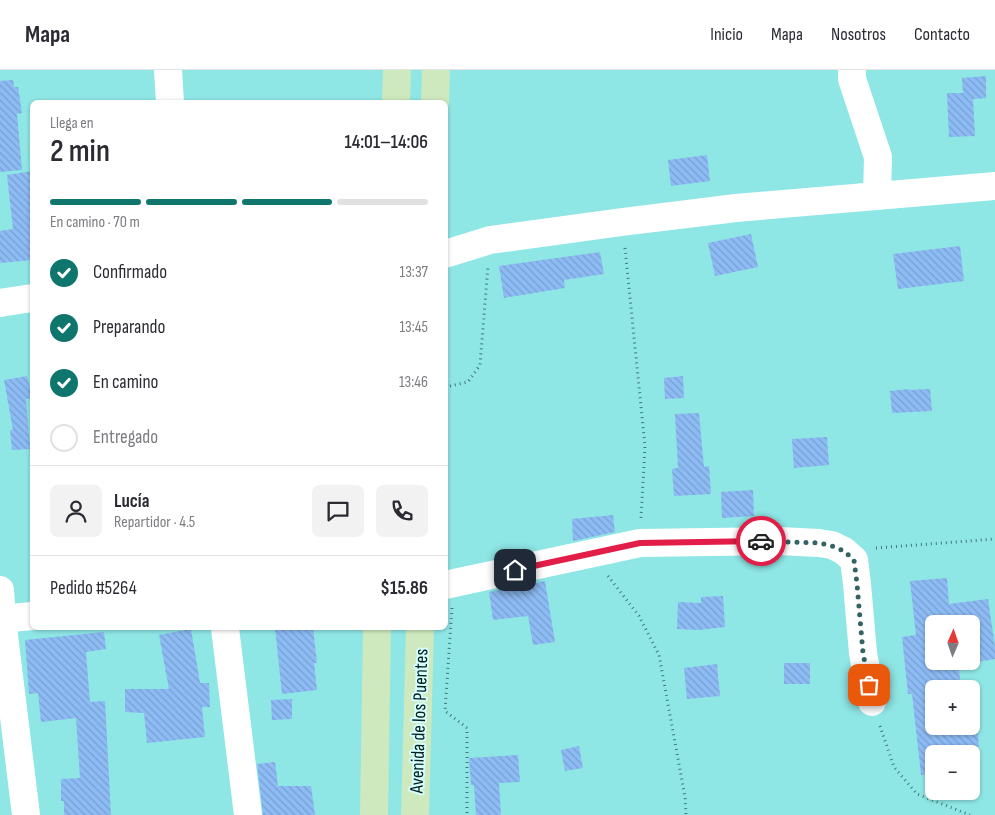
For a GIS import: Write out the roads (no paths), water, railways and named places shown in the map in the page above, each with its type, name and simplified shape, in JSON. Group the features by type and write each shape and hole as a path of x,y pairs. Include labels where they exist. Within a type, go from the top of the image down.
{"main road":[{"path":"396,100 397,70"},
{"path":"435,100 436,70"},
{"path":"374,815 378,630"},
{"name":"Avenida de los Puentes","path":"415,815 420,630"}],"street":[{"path":"168,70 170,100"},
{"path":"852,70 852,79 878,157 877,196"},
{"path":"448,253 490,240 736,208 995,186"},
{"path":"0,303 30,298"},
{"path":"449,584 640,543 779,541 819,543 832,546 844,551 854,560 863,653 872,702"},
{"path":"0,590 1,619 26,815"},
{"path":"1,619 30,616"},
{"path":"225,630 248,815"}]}
